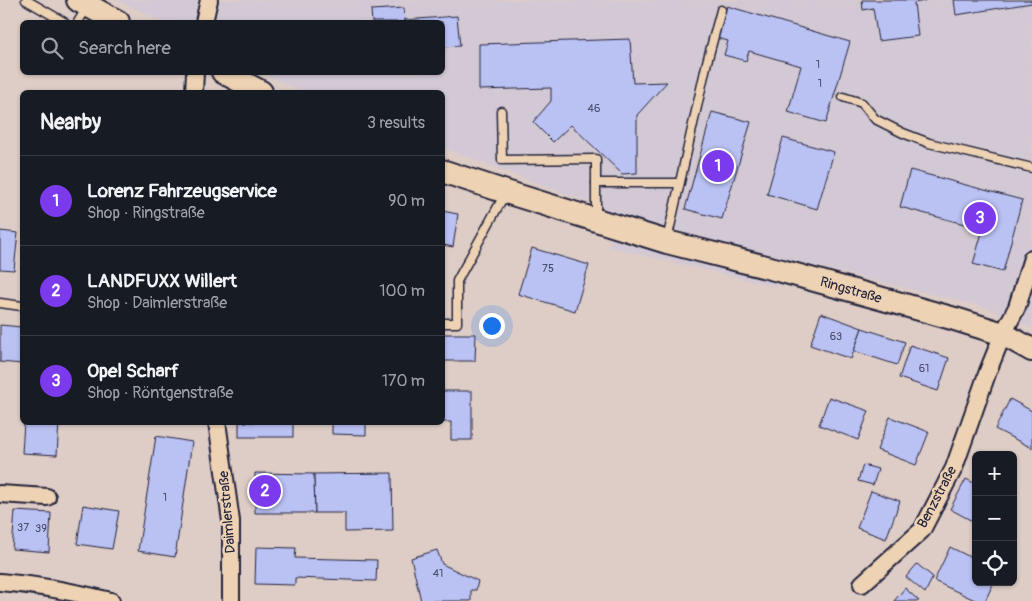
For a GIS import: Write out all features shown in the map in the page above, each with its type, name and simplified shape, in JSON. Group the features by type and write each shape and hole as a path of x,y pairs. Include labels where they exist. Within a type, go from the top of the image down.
{"street":[{"path":"204,20 209,0"},
{"path":"84,7 113,20"},
{"path":"194,90 195,75"},
{"path":"228,75 257,90"},
{"name":"Ringstraße","path":"445,172 667,242 782,271 955,319 1003,334 1032,350"},
{"name":"Benzstraße","path":"862,584 922,530 954,468 988,371 1003,334 1017,307 1032,258"},
{"name":"Daimlerstraße","path":"217,425 231,521 231,601"},
{"path":"0,494 48,497"},
{"path":"0,582 70,592 111,601"}],"lane":[{"path":"26,0 61,20"},
{"path":"667,242 707,62 721,10"},
{"path":"843,98 862,103 875,119 903,133 929,142 1032,168"},
{"path":"501,111 502,160 596,159 596,221"},
{"path":"596,183 679,183"},
{"path":"445,323 457,323 457,281 506,192"},
{"path":"0,303 20,306"}],"shaded area":[{"path":"117,0 1032,0 1032,328 988,308 772,256 776,287 609,247 616,213 445,149 445,90 298,90 266,75 445,75 445,20 158,20"}],"building":[{"path":"862,0 925,0 914,3 918,36 878,41 873,8 863,10"},
{"path":"954,0 1031,0 1032,3 956,15"},
{"path":"727,6 850,42 826,123 788,112 801,66 749,51 746,61 724,55 728,41 717,38"},
{"path":"404,8 405,20 372,20 371,10"},
{"path":"457,16 460,46 445,47 445,20 405,20"},
{"path":"630,39 633,83 667,82 637,115 637,173 622,174 571,125 553,142 533,122 551,101 551,88 479,90 479,44"},
{"path":"712,112 751,122 722,219 685,209"},
{"path":"783,138 834,152 817,209 767,194"},
{"path":"910,170 1022,200 1003,272 973,264 983,229 900,207"},
{"path":"445,212 458,214 453,247 445,245"},
{"path":"0,231 18,233 14,270 0,269"},
{"path":"532,248 589,265 575,311 518,294"},
{"path":"821,313 862,328 851,359 810,345"},
{"path":"0,325 20,327 20,364 0,362"},
{"path":"862,328 905,342 897,365 854,351"},
{"path":"445,334 476,334 475,361 445,361"},
{"path":"910,345 949,358 938,391 899,378"},
{"path":"445,391 472,391 472,440 451,440 451,422 445,422"},
{"path":"829,397 869,411 858,440 819,425"},
{"path":"1010,399 1032,411 1032,448 995,429"},
{"path":"890,417 929,432 916,465 877,450"},
{"path":"24,425 59,425 57,455 22,453"},
{"path":"239,425 293,425 293,437 239,437"},
{"path":"332,425 366,425 366,435 332,434"},
{"path":"156,436 192,442 175,557 138,551"},
{"path":"863,465 878,469 873,485 858,481"},
{"path":"255,473 314,474 315,513 255,513"},
{"path":"392,473 393,531 345,532 345,513 315,513 314,474"},
{"path":"966,479 972,482 972,521 950,509"},
{"path":"871,491 900,501 886,539 857,528"},
{"path":"83,505 119,511 112,549 77,544"},
{"path":"15,511 51,513 49,552 12,549"},
{"path":"256,547 296,548 295,558 377,560 376,581 295,578 295,585 255,584"},
{"path":"950,547 972,558 972,586 992,586 985,601 977,601 934,581"},
{"path":"437,550 442,564 478,581 476,590 471,590 471,601 421,601 411,558"},
{"path":"917,564 933,577 925,593 906,577"},
{"path":"905,588 919,601 894,601"}],"place":[{"name":"Lorenz Fahrzeugservice","path":"718,166"},
{"name":"Opel Scharf","path":"980,218"},
{"name":"LANDFUXX Willert","path":"265,491"}]}
